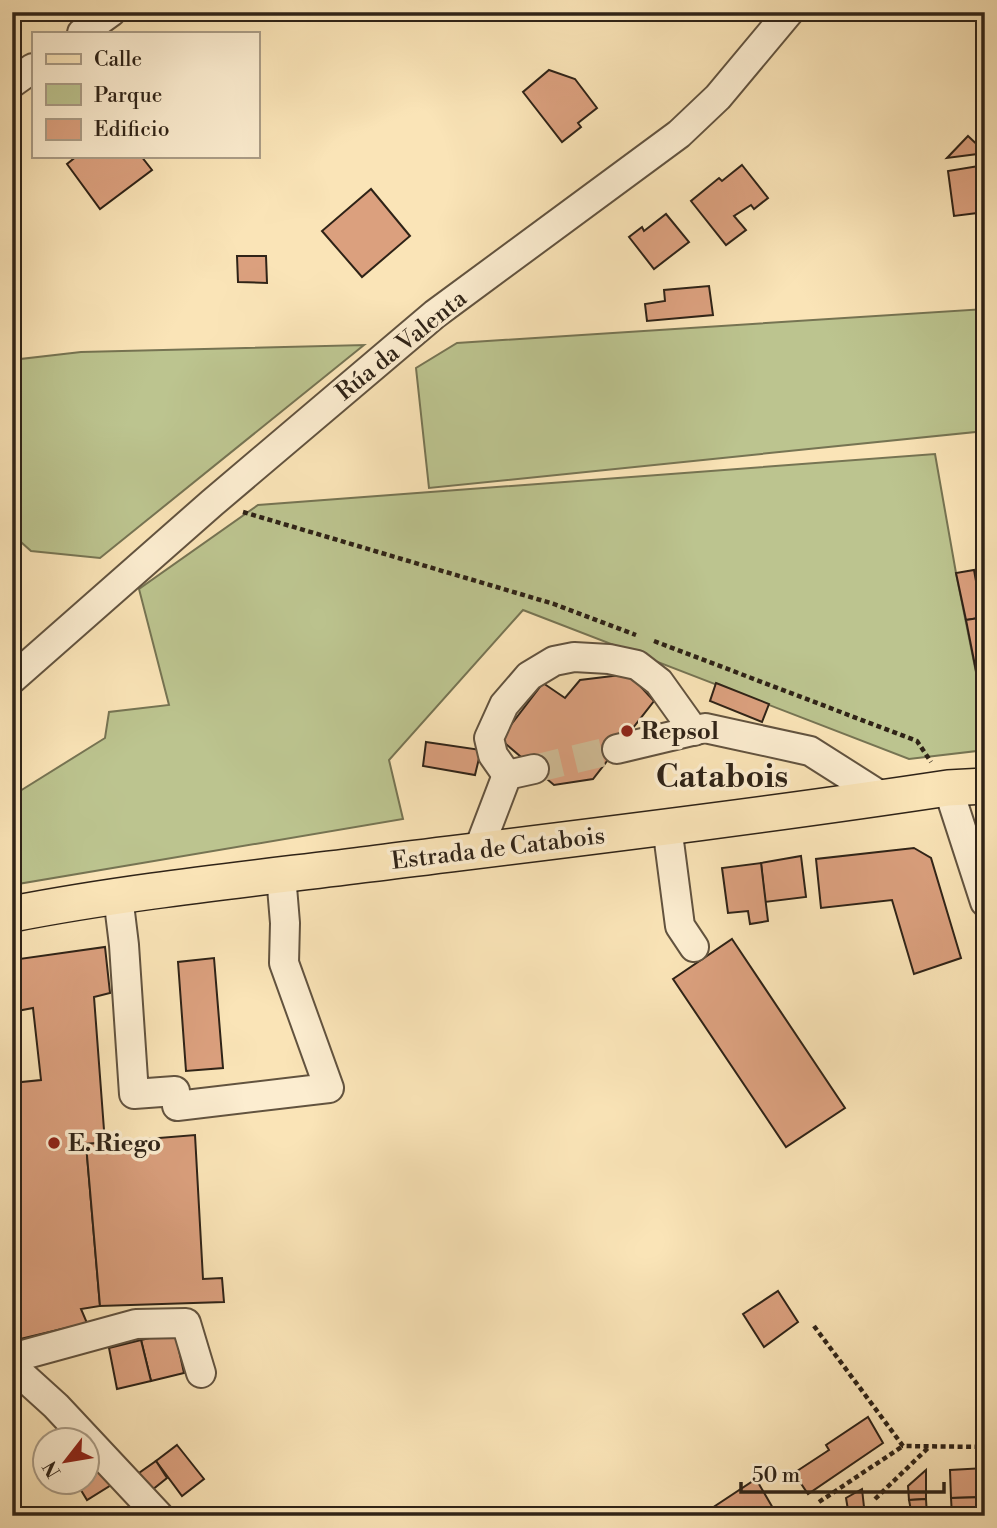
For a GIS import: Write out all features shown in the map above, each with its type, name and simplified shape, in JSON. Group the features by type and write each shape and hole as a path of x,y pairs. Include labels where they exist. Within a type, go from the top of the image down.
{"main road":[{"name":"Estrada de Catabois","path":"12,914 118,896 948,788 985,786"}],"street":[{"path":"83,32 111,12"},
{"name":"Rúa da Valenta","path":"12,679 212,503 435,314 679,134 718,97 789,12"},
{"path":"12,83 32,69"},
{"path":"507,775 493,755 489,738 504,705 529,676 554,661 574,657 636,664 659,682 694,731"},
{"path":"617,749 705,728 810,751 884,798"},
{"path":"507,775 534,769"},
{"path":"478,851 507,775"},
{"path":"948,788 985,902"},
{"path":"667,826 680,926 694,947"},
{"path":"118,896 134,1094 175,1091 177,1106 329,1088 284,962 285,923 281,875"},
{"path":"12,1358 136,1324 186,1323 201,1373"},
{"path":"12,1372 23,1377 56,1406 159,1516"}],"path":[{"path":"212,503 554,604 917,741 948,788"},
{"path":"814,1326 903,1446"},
{"path":"819,1502 903,1446 985,1447"},
{"path":"875,1499 929,1447"}],"green space":[{"path":"985,309 985,431 429,488 416,368 457,343"},
{"path":"364,345 100,558 31,551 12,534 12,360 81,352"},
{"path":"935,454 985,717 985,750 909,759 523,610 389,760 403,819 12,885 12,796 105,738 109,712 169,705 139,589 258,505"}],"building":[{"path":"549,70 575,79 597,108 578,123 581,127 562,142 523,92"},
{"path":"968,136 985,153 947,158"},
{"path":"74,158 143,158 152,170 100,209 67,164"},
{"path":"742,165 768,198 754,209 751,205 734,216 746,230 726,245 691,201 719,178 722,181"},
{"path":"985,165 985,212 954,216 948,171"},
{"path":"371,189 410,236 362,277 322,231"},
{"path":"666,214 689,242 654,269 629,237 642,227 644,231"},
{"path":"237,256 266,256 267,283 238,282"},
{"path":"709,286 713,315 647,321 645,304 665,301 664,290"},
{"path":"974,570 978,592 985,591 985,617 966,620 956,573"},
{"path":"985,617 985,685 979,686 966,620"},
{"path":"629,674 654,701 593,779 554,785 500,739 543,683 565,698 580,680"},
{"path":"716,683 769,704 762,722 710,701"},
{"path":"985,685 985,717 979,686"},
{"path":"426,742 481,750 475,775 423,766"},
{"path":"985,832 985,870 975,841"},
{"path":"914,848 931,858 961,958 914,974 892,900 821,908 816,859"},
{"path":"801,856 806,897 765,902 761,863"},
{"path":"761,863 768,921 750,924 748,911 728,913 722,868"},
{"path":"732,939 845,1108 786,1147 673,979"},
{"name":"E. Riego","path":"105,947 110,993 94,997 105,1143 86,1144 100,1306 81,1309 87,1323 12,1341 12,1083 41,1080 33,1008 12,1012 12,960"},
{"path":"214,958 223,1068 186,1071 178,962"},
{"path":"195,1135 203,1279 222,1278 224,1302 100,1306 86,1144"},
{"path":"778,1291 798,1322 764,1347 743,1314"},
{"path":"175,1332 184,1373 151,1381 141,1340"},
{"path":"141,1340 151,1381 117,1389 109,1348"},
{"path":"868,1417 883,1443 808,1494 794,1473 829,1450 826,1445"},
{"path":"177,1445 204,1479 182,1496 156,1461"},
{"path":"156,1461 167,1478 152,1490 139,1473"},
{"path":"102,1466 116,1482 102,1491"},
{"path":"985,1468 985,1497 951,1498 950,1470"},
{"path":"926,1470 926,1499 909,1500 908,1486"},
{"path":"756,1479 777,1515 717,1516 712,1508"},
{"path":"862,1489 865,1516 849,1516 846,1498"},
{"path":"985,1497 985,1516 952,1516 951,1498"},
{"path":"926,1499 927,1516 912,1516 909,1500"}],"tunnel":[{"path":"534,769 617,749"}],"place":[{"name":"Repsol","path":"627,731"},
{"name":"E. Riego","path":"54,1143"}],"district":[{"name":"Catabois","path":"722,776"}]}
